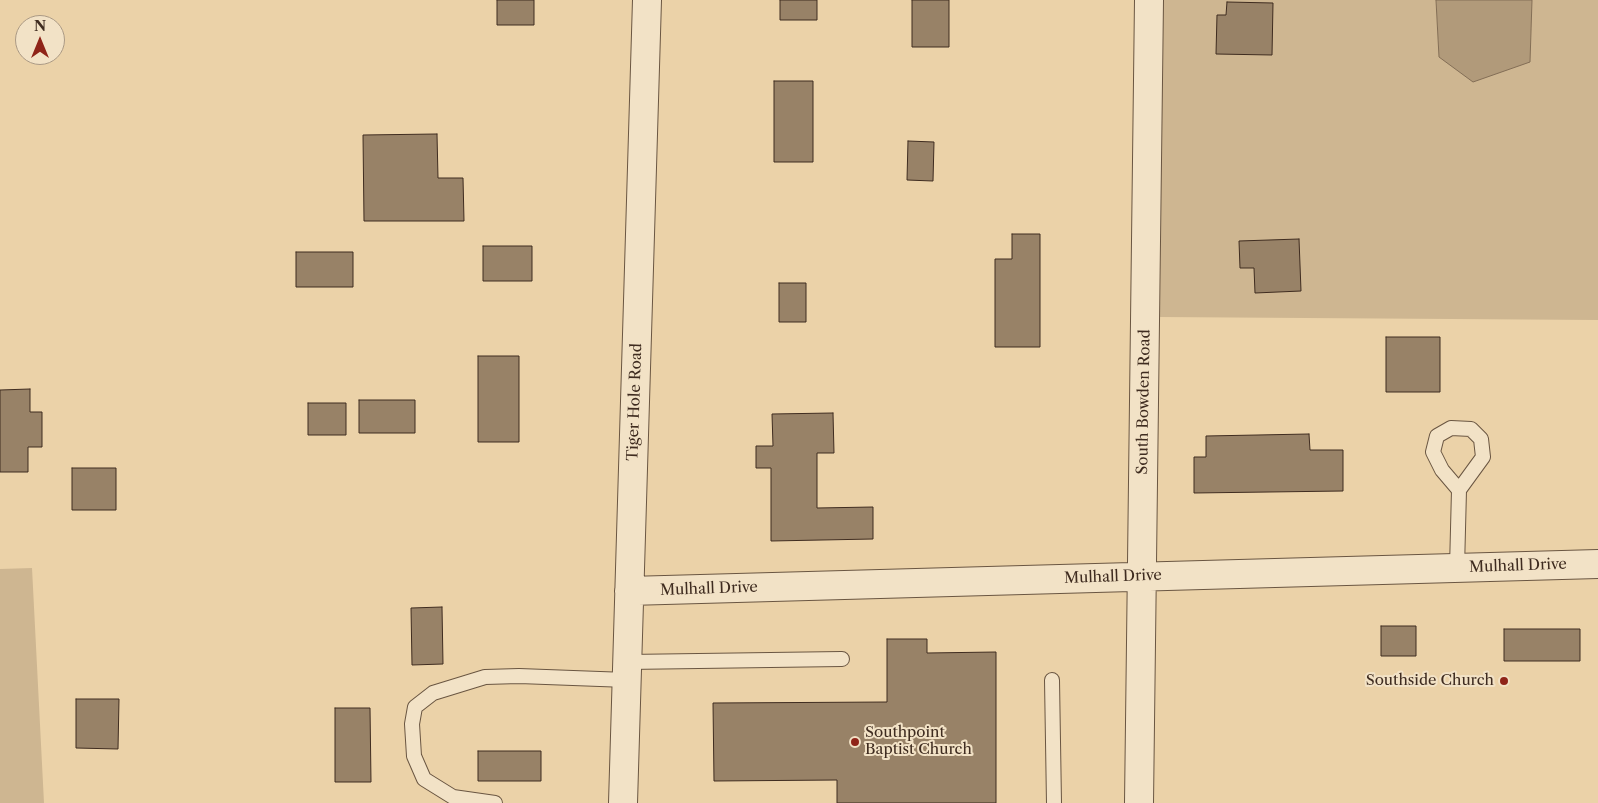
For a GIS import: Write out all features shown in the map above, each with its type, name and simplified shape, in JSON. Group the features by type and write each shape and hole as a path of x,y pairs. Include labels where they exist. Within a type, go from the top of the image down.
{"street":[{"name":"Tiger Hole Road","path":"623,803 647,0"},
{"name":"South Bowden Road","path":"1139,803 1149,0"},
{"name":"Mulhall Drive","path":"629,591 1598,564"}],"lane":[{"path":"1457,568 1459,490"},
{"path":"496,803 453,797 424,780 414,756 412,724 415,707 433,693 485,677 842,660"},
{"path":"1052,680 1054,803"}],"shaded area":[{"path":"1162,0 1436,0 1439,57 1530,62 1532,0 1598,0 1598,320 1160,317"},
{"path":"1436,0 1532,0 1530,62 1473,82 1439,57"},
{"path":"32,568 44,803 0,803 0,569"}],"building":[{"path":"497,0 534,0 534,25 497,25"},
{"path":"780,0 817,0 817,20 780,20"},
{"path":"912,0 949,0 949,47 912,47"},
{"path":"1227,2 1273,3 1272,55 1216,54 1217,15 1226,15"},
{"path":"774,81 813,81 813,162 774,162"},
{"path":"437,134 438,178 463,178 464,221 364,221 363,135"},
{"path":"908,141 934,142 933,181 907,180"},
{"path":"1012,234 1040,234 1040,347 995,347 995,259 1012,259"},
{"path":"1299,239 1301,291 1255,293 1254,268 1240,268 1239,241"},
{"path":"483,246 532,246 532,281 483,281"},
{"path":"296,252 353,252 353,287 296,287"},
{"path":"779,283 806,283 806,322 779,322"},
{"path":"1386,337 1440,337 1440,392 1386,392"},
{"path":"478,356 519,356 519,442 478,442"},
{"path":"30,389 30,412 42,412 42,447 28,447 28,472 0,472 0,390"},
{"path":"359,400 415,400 415,433 359,433"},
{"path":"308,403 346,403 346,435 308,435"},
{"path":"833,413 834,453 817,453 817,508 873,507 873,539 771,541 771,468 756,468 756,446 773,446 772,414"},
{"path":"1309,434 1310,450 1343,450 1343,491 1194,493 1194,457 1206,457 1206,436"},
{"path":"72,468 116,468 116,510 72,510"},
{"path":"442,607 443,664 412,665 411,608"},
{"path":"1381,626 1416,626 1416,656 1381,656"},
{"path":"1504,629 1580,629 1580,661 1504,661"},
{"name":"Southpoint Baptist Church","path":"887,639 927,639 927,653 996,652 996,803 837,803 837,780 714,781 713,703 887,702"},
{"path":"76,699 119,699 118,749 76,748"},
{"path":"335,708 370,708 371,782 335,782"},
{"path":"478,751 541,751 541,781 478,781"}],"place":[{"name":"Southside Church","path":"1504,681"},
{"name":"Southpoint Baptist Church","path":"855,742"}]}
